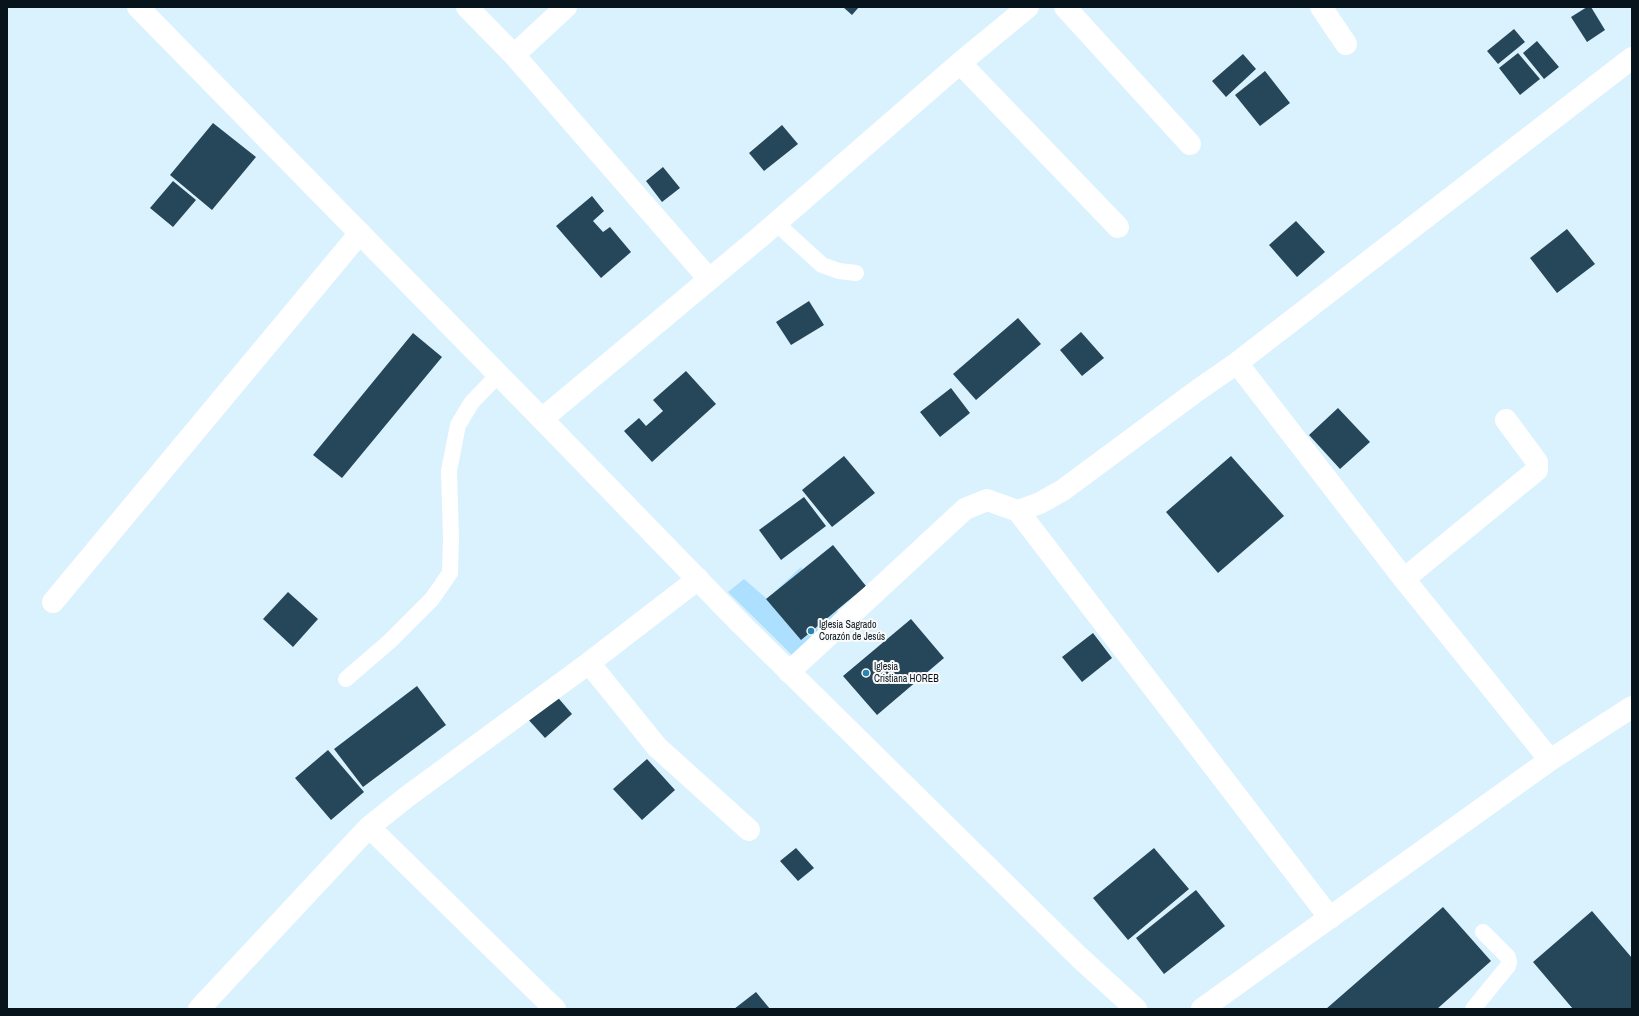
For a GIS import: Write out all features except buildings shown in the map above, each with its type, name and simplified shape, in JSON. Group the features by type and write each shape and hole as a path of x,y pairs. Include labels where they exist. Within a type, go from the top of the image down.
{"street":[{"path":"138,7 498,375 542,418 741,624 1079,957 1136,1009"},
{"path":"467,7 514,55 709,279"},
{"path":"514,55 566,7"},
{"path":"1065,7 1190,144"},
{"path":"1321,7 1346,44"},
{"path":"542,418 776,223 1019,10"},
{"path":"789,672 965,509 987,500 1018,510 1040,504 1063,490 1237,363 1632,58"},
{"path":"960,63 1118,227"},
{"path":"54,602 360,233"},
{"path":"1237,363 1404,579 1550,760"},
{"path":"1404,579 1537,470 1537,462 1506,420"},
{"path":"1018,510 1330,918"},
{"path":"199,1009 369,827 408,796 589,663 698,579"},
{"path":"589,663 657,747 749,830"},
{"path":"1202,1009 1550,760 1632,707"},
{"path":"369,827 554,1009"}],"lane":[{"path":"776,223 822,265 839,271 856,273"},
{"path":"346,679 390,640 432,598 450,573 449,471 458,425 472,402 498,375"},
{"path":"1473,1009 1508,966 1509,962 1508,956 1484,932"}],"shaded area":[{"path":"801,567 843,618 797,660 728,592 744,579 767,599"}],"place":[{"name":"Iglesia Sagrado Corazón de Jesús","path":"811,631"},
{"name":"Iglesia Cristiana HOREB","path":"866,673"}]}
